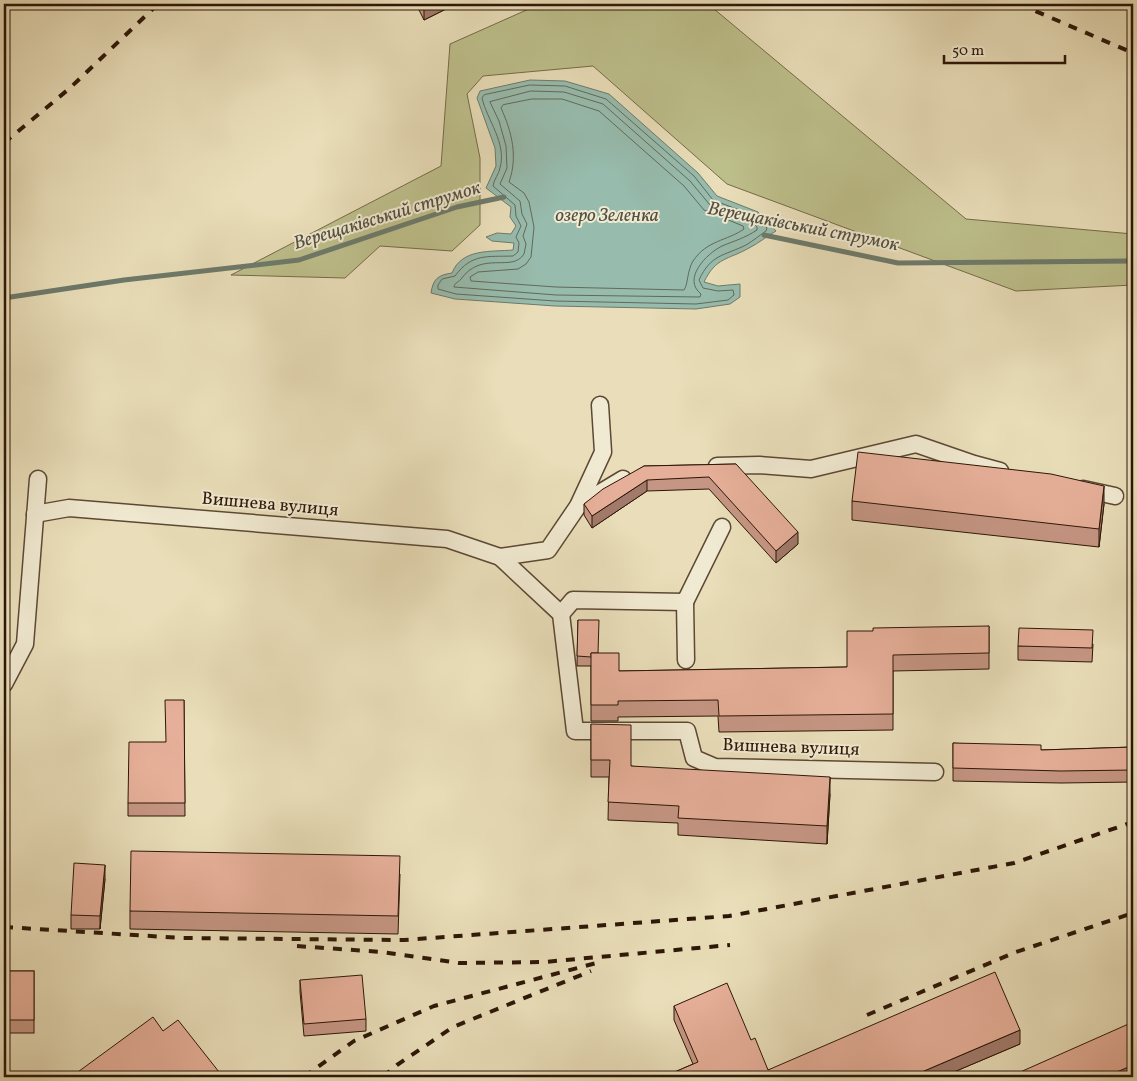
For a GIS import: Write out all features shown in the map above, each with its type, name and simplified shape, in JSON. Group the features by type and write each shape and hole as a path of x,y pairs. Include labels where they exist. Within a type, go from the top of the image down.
{"street":[{"name":"Вишнева вулиця","path":"500,557 548,550 578,506 603,452 600,405"},
{"path":"700,467 760,465 811,469 916,444 974,464 1017,475"},
{"name":"Вишнева вулиця","path":"578,506 598,492 633,473"},
{"path":"4,684 25,644 38,479"},
{"path":"1070,487 1115,496"},
{"name":"Вишнева вулиця","path":"35,514 69,508 447,540 500,557 561,614 575,731 687,731 694,758 715,767 935,772"},
{"path":"686,660 684,602 722,527"},
{"path":"561,614 573,600 684,602"}],"green space":[{"path":"540,4 708,4 966,219 1133,234 1133,285 1016,291 727,184 593,66 483,76 467,94 480,158 480,225 452,251 380,246 345,278 231,275 441,166 450,44"}],"water":[{"name":"озеро Зеленка","path":"530,80 565,81 609,94 698,173 717,196 758,212 776,231 753,246 718,263 704,282 718,286 740,284 740,297 730,304 696,309 555,306 455,299 431,293 437,278 452,273 463,259 470,255 513,250 514,243 492,241 486,237 497,233 511,234 516,226 510,217 511,207 486,188 496,166 495,148 477,98 480,91"}],"building":[{"path":"858,452 1051,474 1104,486 1099,529 852,501"},
{"path":"736,464 798,532 776,551 709,477 647,480 592,516 584,504 603,489 644,466"},
{"path":"578,620 599,620 598,653 591,653 591,657 577,656"},
{"path":"989,626 989,653 893,655 893,714 719,716 718,700 618,701 618,705 591,705 591,653 619,653 619,671 847,667 847,631 873,631 873,628"},
{"path":"1019,628 1093,630 1092,648 1018,646"},
{"path":"165,700 184,700 185,803 128,803 129,742 166,742"},
{"path":"591,724 631,725 631,766 830,777 827,826 678,818 679,806 608,802 610,760 591,760"},
{"path":"953,743 1041,745 1041,750 1133,747 1133,770 1061,771 953,768"},
{"path":"131,851 400,856 398,916 130,911"},
{"path":"74,863 105,865 100,916 71,915"},
{"path":"4,971 34,971 34,1020 4,1020"},
{"path":"995,972 1020,1030 910,1077 663,1077 698,1062 674,1006 727,983 751,1040 755,1038 768,1070"},
{"path":"362,975 366,1019 304,1024 300,980"},
{"path":"153,1017 163,1031 178,1020 223,1077 71,1077"},
{"path":"1133,1022 1133,1065 1105,1077 1009,1077"}],"waterway":[{"name":"Верещаківський струмок","path":"4,298 124,280 299,260 457,207 504,197"},
{"name":"Верещаківський струмок","path":"764,235 898,263 1133,261"}],"railway":[{"path":"4,143 70,88 158,4"},
{"path":"1019,4 1133,53"},
{"path":"4,927 183,938 404,940 729,916 1014,863 1133,822"},
{"path":"867,1015 1016,952 1133,913"},
{"path":"297,946 382,952 459,963 544,962 730,945"},
{"path":"304,1077 354,1041 434,1006 600,962"},
{"path":"383,1077 397,1065 453,1027 591,971"}]}
